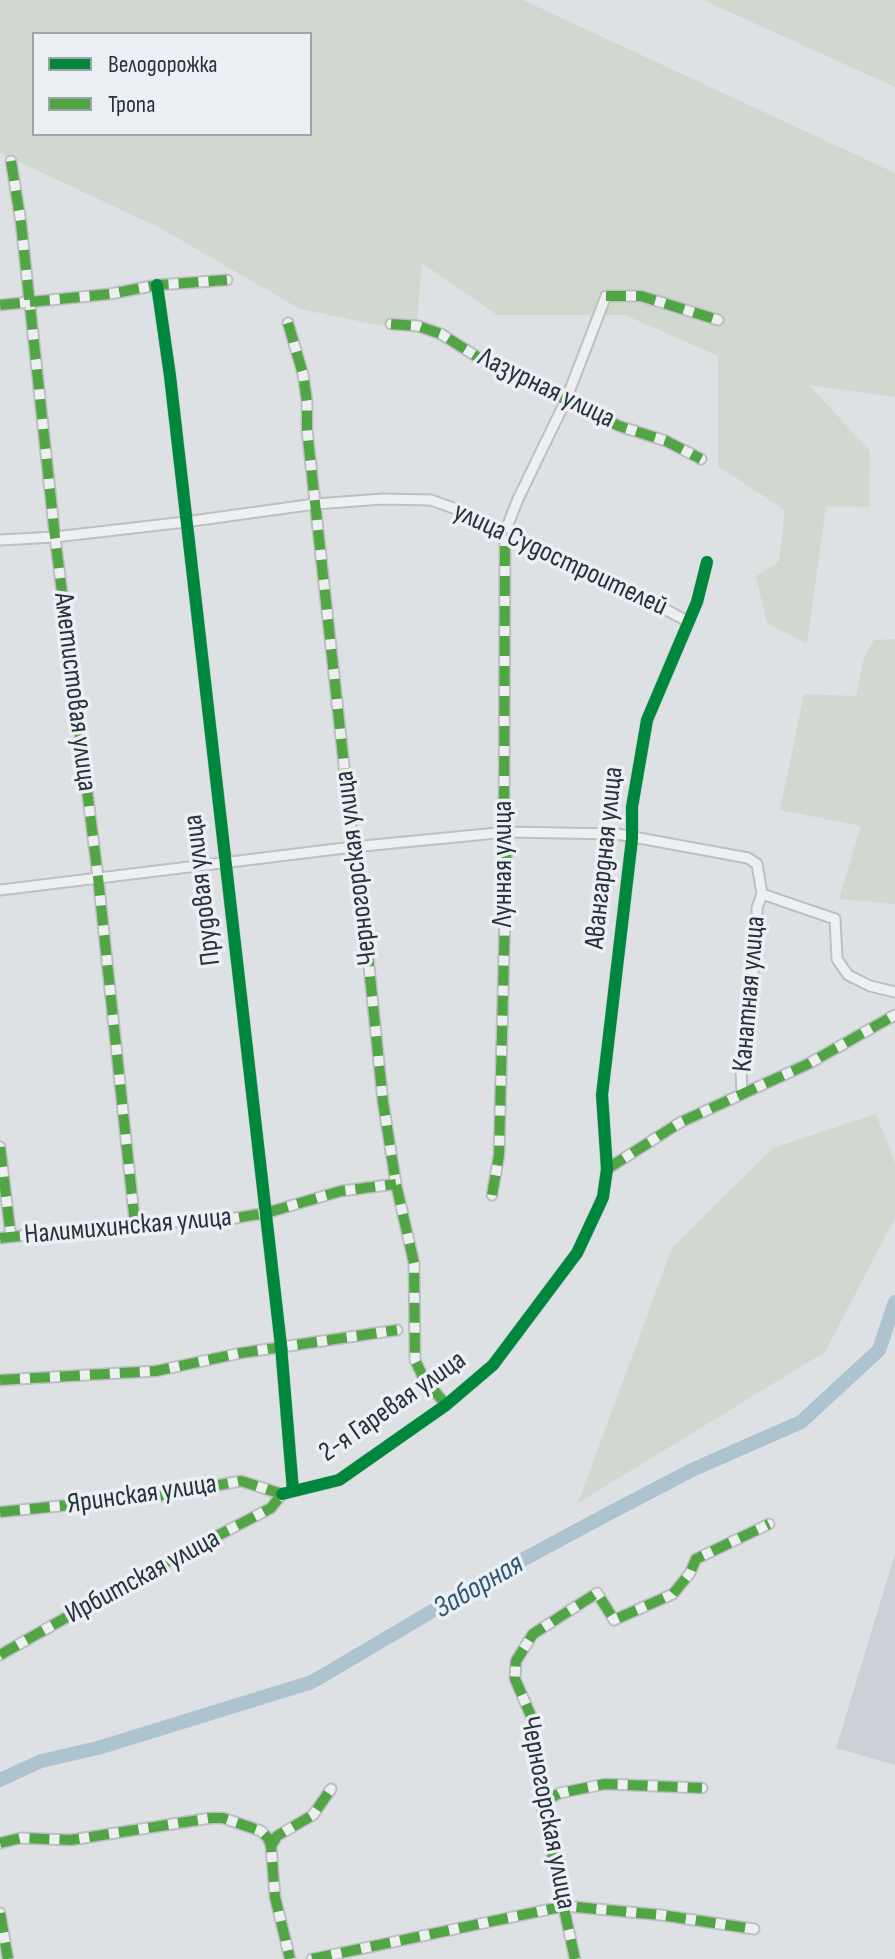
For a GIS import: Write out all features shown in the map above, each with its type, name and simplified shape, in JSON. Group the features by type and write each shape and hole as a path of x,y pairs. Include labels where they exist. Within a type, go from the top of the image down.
{"street":[{"name":"Аметистовая улица","path":"11,161 21,223 55,537 98,877 135,1224"},
{"path":"0,305 110,294 157,285 227,280"},
{"name":"Прудовая улица","path":"157,285 281,1346 293,1491"},
{"path":"505,532 566,400 606,296 641,296 718,320"},
{"name":"Черногорская улица","path":"288,323 303,374 383,1102 396,1184 414,1263 415,1360 423,1377 446,1405"},
{"name":"Лазурная улица","path":"391,324 418,326 441,334 479,358 619,426 666,441 701,459"},
{"name":"улица Судостроителей","path":"0,540 55,537 315,504 383,499 431,500 467,513 689,622"},
{"name":"Лунная улица","path":"492,1195 499,1155 507,832 504,820 505,532"},
{"name":"Авангардная улица","path":"607,1169 602,1095 632,839 632,807 647,720 670,659 689,622 707,562"},
{"path":"0,890 353,847 507,832 617,834 748,858 757,864 762,894 835,919 837,959 848,975 870,986 895,992"},
{"name":"Канатная улица","path":"742,1094 741,1070 749,994 757,952 757,908 762,894"},
{"path":"607,1169 681,1122 808,1064 895,1015"},
{"path":"0,1147 11,1237"},
{"name":"2-я Гаревая улица","path":"282,1494 339,1480 446,1405 493,1365 577,1253 603,1197 607,1169"},
{"name":"Налимихинская улица","path":"0,1238 135,1224 229,1219 266,1213 341,1191 396,1184"},
{"path":"0,1380 156,1371 281,1346 397,1330"},
{"name":"Яринская улица","path":"0,1512 158,1496 241,1481 282,1494"},
{"name":"Ирбитская улица","path":"0,1655 136,1578 271,1508 282,1494"},
{"name":"Черногорская улица","path":"575,1959 541,1803 531,1716 515,1679 516,1661 533,1634 597,1593 614,1620 673,1594 690,1573 696,1559 769,1524"},
{"path":"541,1803 560,1793 605,1784 702,1788"},
{"path":"271,1846 277,1836 313,1815 331,1789"},
{"path":"0,1843 21,1838 71,1840 132,1828 223,1818 261,1831 271,1846 275,1897 290,1959"},
{"path":"312,1959 565,1906 661,1915 754,1929"},
{"path":"0,1913 5,1954"}],"shaded area":[{"path":"0,0 523,0 895,173 895,397 809,385 870,451 869,507 826,506 807,644 767,623 756,576 779,561 785,510 718,466 718,356 625,315 497,315 422,263 416,333 300,309 160,228 0,153"},
{"path":"703,0 895,0 895,87"},
{"path":"895,639 895,904 839,899 861,826 780,810 804,694 856,696 864,657 874,640"},
{"path":"876,1114 895,1163 895,1218 825,1352 578,1503 672,1248 773,1148"},
{"path":"895,1554 895,1765 836,1748"}],"waterway":[{"name":"Заборная","path":"0,1780 41,1761 98,1748 312,1682 485,1580 604,1516 692,1470 801,1422 879,1350 895,1302"}],"marked path":[{"path":"11,161 21,223 55,537 98,877 135,1224"},
{"path":"0,305 110,294 157,285 227,280"},
{"path":"606,296 641,296 718,320"},
{"path":"288,323 303,374 307,402 307,430 383,1102 396,1184 414,1263 415,1360 423,1377 446,1405"},
{"path":"391,324 418,326 441,334 479,358 619,426 666,441 701,459"},
{"path":"492,1195 499,1155 507,832 504,820 505,532"},
{"path":"607,1169 681,1122 808,1064 895,1015"},
{"path":"0,1147 11,1237"},
{"path":"0,1238 135,1224 229,1219 266,1213 341,1191 396,1184"},
{"path":"0,1380 156,1371 241,1353 397,1330"},
{"path":"0,1512 158,1496 241,1481 282,1494"},
{"path":"0,1655 136,1578 271,1508 282,1494"},
{"path":"575,1959 541,1803 531,1716 515,1679 516,1661 533,1634 597,1593 614,1620 673,1594 690,1573 696,1559 769,1524"},
{"path":"541,1803 560,1793 605,1784 702,1788"},
{"path":"271,1846 277,1836 313,1815 331,1789"},
{"path":"0,1843 21,1838 71,1840 211,1818 223,1818 261,1831 271,1846 275,1897 290,1959"},
{"path":"312,1959 565,1906 661,1915 754,1929"},
{"path":"0,1913 8,1959"}],"cycle path":[{"path":"157,285 281,1346 293,1491"},
{"path":"282,1494 339,1480 446,1405 493,1365 577,1253 599,1206 607,1169 602,1095 632,839 632,807 647,720 697,602 707,562"}]}
